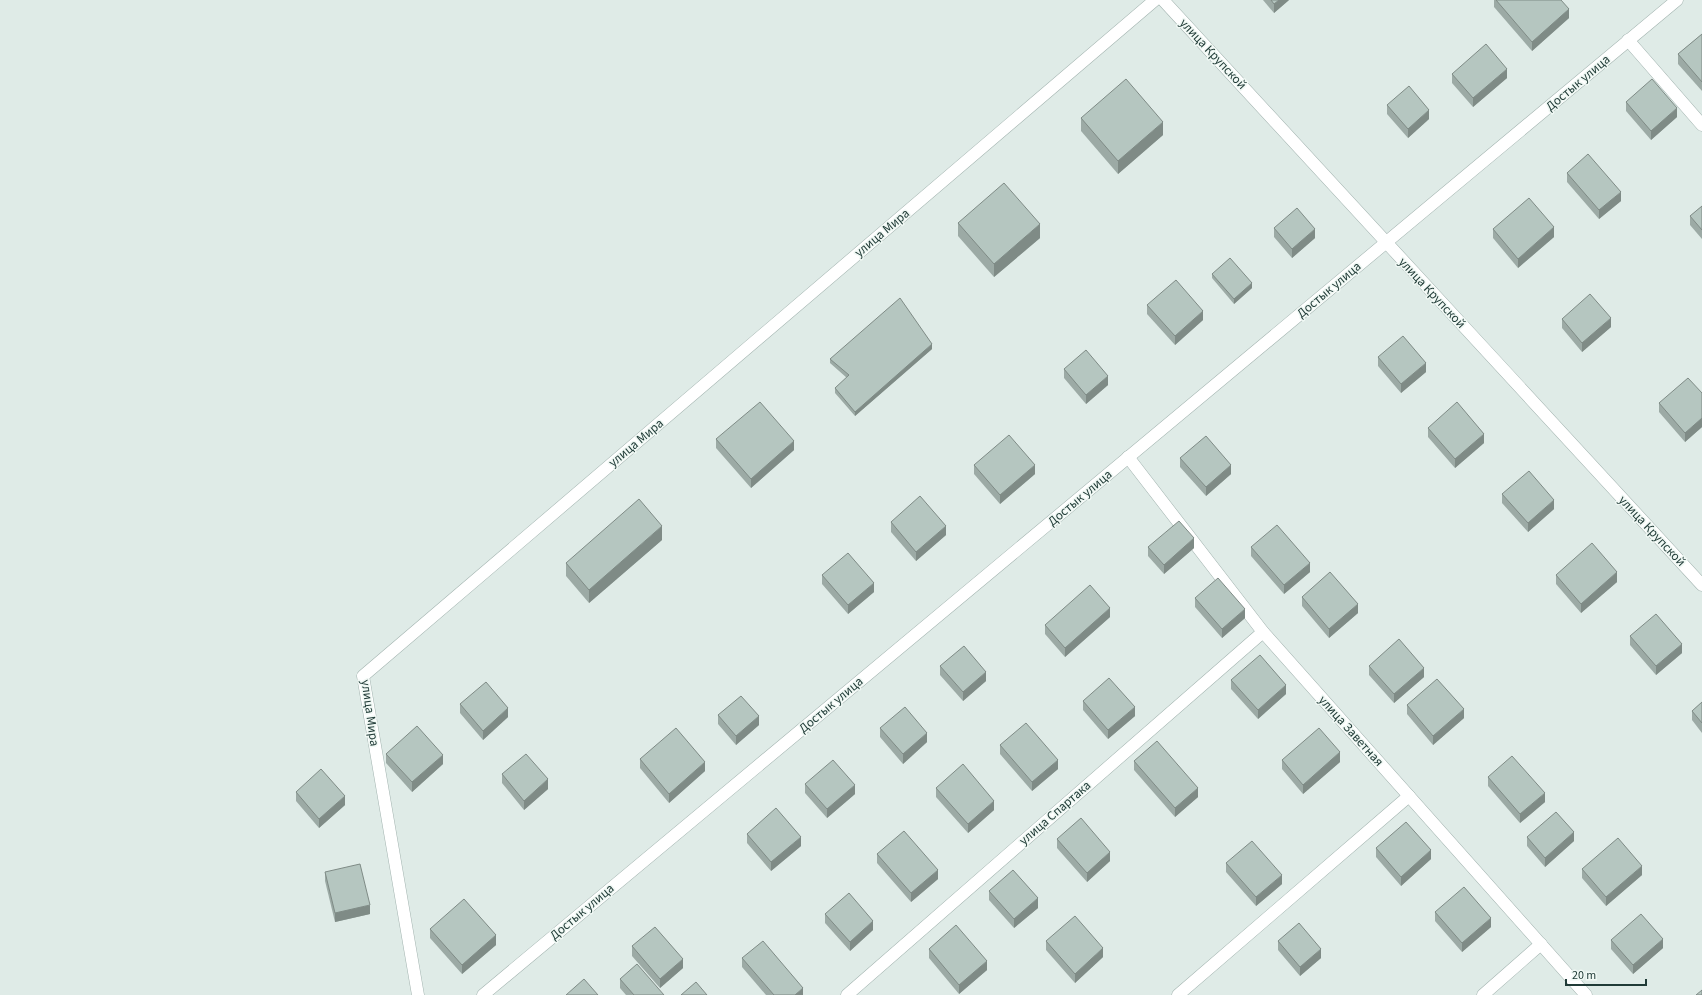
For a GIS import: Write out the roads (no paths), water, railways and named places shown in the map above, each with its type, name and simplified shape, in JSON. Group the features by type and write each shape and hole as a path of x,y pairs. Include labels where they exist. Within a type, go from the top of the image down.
{"street":[{"name":"улица Мира","path":"418,995 363,676 1155,0"},
{"name":"улица Крупской","path":"1163,0 1702,585"},
{"name":"Достык улица","path":"483,995 1677,0"},
{"path":"1628,40 1702,125"},
{"name":"улица Заветная","path":"1128,457 1263,632 1586,995"},
{"name":"улица Спартака","path":"847,995 1263,632"},
{"path":"1178,995 1409,796"},
{"path":"1483,995 1541,944"}]}
